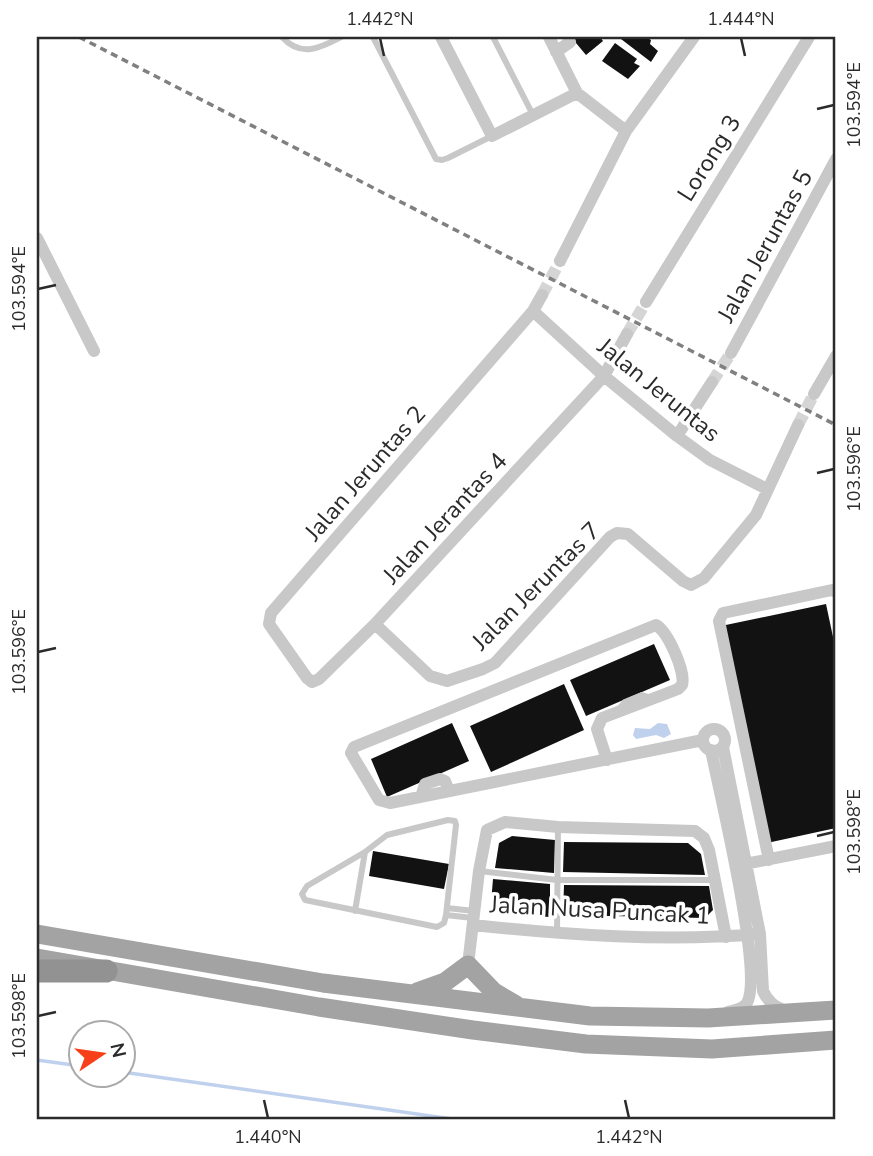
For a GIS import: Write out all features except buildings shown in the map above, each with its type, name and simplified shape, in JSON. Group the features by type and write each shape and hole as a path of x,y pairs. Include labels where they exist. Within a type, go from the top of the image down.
{"highway":[{"path":"37,971 106,971"}],"main road":[{"path":"39,934 323,983 590,1016 708,1018 836,1010"},
{"path":"37,958 447,1026 586,1044 712,1049 836,1040"},
{"path":"412,994 445,982 468,965 494,992 523,1009"}],"street":[{"path":"441,37 492,136 577,93"},
{"path":"549,37 577,93 626,131"},
{"path":"556,52 570,43 568,37"},
{"path":"560,261 626,131 694,37"},
{"name":"Lorong 3","path":"646,302 809,37"},
{"name":"Jalan Jeruntas 5","path":"731,353 836,159"},
{"path":"37,238 93,351"},
{"name":"Jalan Jeruntas 2","path":"312,682 269,624 271,613 533,311 542,295"},
{"name":"Jalan Jeruntas","path":"533,311 604,376 677,436 710,460 767,489"},
{"path":"604,376 627,334"},
{"path":"814,394 836,356"},
{"name":"Jalan Jerantas 4","path":"312,682 319,680 375,624 604,376"},
{"path":"677,436 712,382"},
{"path":"767,489 798,425"},
{"name":"Jalan Jeruntas 7","path":"375,624 430,676 447,681 483,669 495,663 610,537 617,533 628,534 682,581 691,585 704,578 756,515 767,489"},
{"path":"769,860 720,616 723,613 832,590 836,592"},
{"path":"607,760 597,729 602,718 678,690 684,681 665,633 656,625 354,747 351,753 379,800 390,803 421,797 425,784 440,779 445,781 449,791 607,760 712,746 740,865 763,991 777,1008 792,1013"},
{"path":"468,965 486,830 505,822 558,827 695,831 704,838 726,937"},
{"path":"740,865 836,846"},
{"name":"Jalan Nusa Puncak 1","path":"473,918 557,934 726,937 754,935"},
{"path":"708,1018 743,1008 748,1001 754,935"}],"lane":[{"path":"282,37 296,48 310,50 321,48 341,37"},
{"path":"373,37 436,159 449,158 492,136"},
{"path":"493,37 533,116"},
{"path":"448,820 455,821 444,923 437,927 355,911 310,902 305,900 302,894 307,886 365,852 387,835 448,820"},
{"path":"557,934 558,827"},
{"path":"355,911 365,852"},
{"path":"479,871 557,880 715,880"},
{"path":"446,911 473,918"}],"water":[{"path":"658,723 667,724 671,734 664,738 656,735 636,739 633,735 635,728 650,729"}],"waterway":[{"path":"37,1060 66,1064"},
{"path":"136,1074 452,1119"}],"tunnel":[{"path":"542,295 560,261"},
{"path":"627,334 646,302"},
{"path":"712,382 731,353"},
{"path":"798,425 814,394"}],"railway":[{"path":"79,37 836,425"}]}
